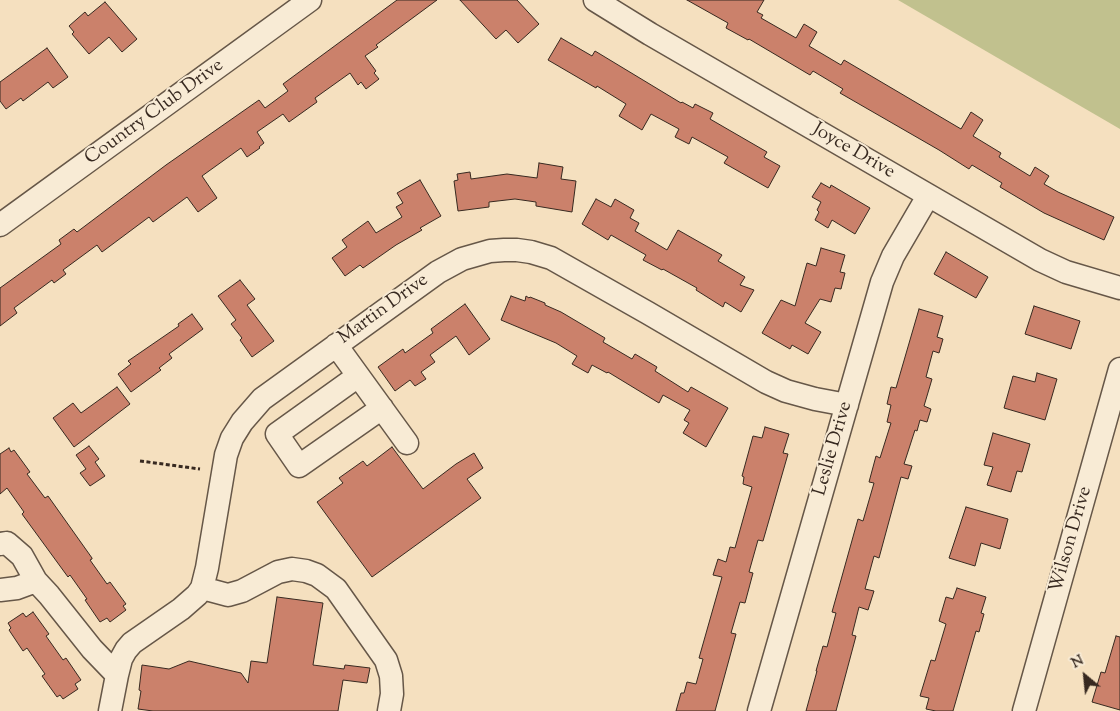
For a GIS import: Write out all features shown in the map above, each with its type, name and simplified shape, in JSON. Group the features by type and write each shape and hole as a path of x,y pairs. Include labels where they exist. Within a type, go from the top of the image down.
{"street":[{"name":"Country Club Drive","path":"0,226 310,0"},
{"name":"Joyce Drive","path":"595,0 658,39 1040,260 1066,272 1120,288"},
{"name":"Leslie Drive","path":"758,711 882,282 893,256 928,196"},
{"name":"Martin Drive","path":"202,588 226,456 232,438 242,422 262,399 336,345 448,265 476,254 490,251 517,250 551,258 766,382 786,391 846,405"},
{"path":"336,345 407,443"},
{"name":"Wilson Drive","path":"1024,711 1120,369"},
{"path":"358,376 277,434 298,466 382,408"},
{"path":"0,544 7,543 22,556 36,581 92,649 117,675"},
{"path":"110,711 121,659 126,650 132,643 181,610 202,588 228,595 242,591 278,572 292,569 306,571 336,589 386,660 391,676 392,694 389,711"},
{"path":"0,590 17,588 36,581"}],"path":[{"path":"140,461 200,469"}],"green space":[{"path":"898,0 1120,0 1120,129"}],"building":[{"path":"397,0 437,0 376,45 378,47 365,56 376,71 374,73 379,79 366,89 361,82 358,85 350,73 315,98 317,102 289,122 283,114 257,132 264,143 260,148 247,157 241,148 202,176 217,198 198,212 187,197 153,222 149,217 102,252 97,245 63,270 66,274 54,283 52,280 14,308 17,313 0,326 0,288 61,244 59,240 74,229 77,232 166,165 259,100 265,108 288,91 283,84"},
{"path":"460,0 517,0 539,24 518,43 506,30 496,39"},
{"path":"687,0 764,0 757,12 763,15 761,18 796,38 804,24 817,32 809,46 841,65 844,60 961,129 971,112 983,120 973,136 1001,153 999,157 1030,176 1035,167 1049,176 1044,184 1114,217 1104,240 1044,213 1000,187 1002,183 972,165 969,169 840,93 843,89 813,71 810,75 749,39 726,28 728,23"},
{"path":"105,2 137,39 122,52 109,37 89,54 72,34 74,32 69,26 85,12 88,16"},
{"path":"561,38 592,56 595,51 681,103 693,108 695,104 713,113 710,119 767,152 764,157 780,166 768,188 724,163 728,157 692,137 689,144 675,137 679,129 651,114 642,130 619,116 626,104 548,60"},
{"path":"47,48 68,77 53,88 48,82 23,101 21,98 6,109 0,101 0,82"},
{"path":"539,163 563,167 561,179 576,181 572,212 536,206 536,202 515,199 489,202 489,207 458,211 454,181 458,180 457,174 470,172 471,179 507,174 537,178"},
{"path":"420,180 441,216 420,228 422,230 363,268 360,265 345,276 332,258 347,247 342,240 368,221 376,233 402,217 396,207 403,203 397,193"},
{"path":"821,183 830,188 831,185 870,208 855,234 832,220 828,228 815,220 821,202 812,197"},
{"path":"596,199 611,207 615,199 634,210 630,218 639,223 635,231 667,250 678,230 722,255 718,261 745,277 740,285 754,290 741,312 725,302 723,307 696,290 697,288 643,260 646,255 611,235 608,240 582,224"},
{"path":"821,248 845,255 840,272 845,273 841,289 835,288 831,302 820,299 805,323 821,332 808,354 792,345 790,349 762,333 781,300 795,306 807,263 816,266"},
{"path":"946,252 988,277 976,298 934,274"},
{"path":"240,280 255,299 247,305 274,341 252,357 240,340 242,338 231,324 236,320 218,296"},
{"path":"511,296 525,301 526,296 545,303 545,305 561,312 605,338 603,342 632,359 635,354 657,367 655,371 688,392 691,387 728,408 706,447 683,433 689,423 684,420 690,410 663,395 659,403 608,372 592,365 588,373 572,364 577,356 556,343 501,320"},
{"path":"465,304 490,339 469,355 456,336 430,355 435,362 421,372 426,379 415,386 410,380 395,391 378,367 403,349 405,353 433,333 431,329"},
{"path":"1034,306 1080,321 1071,349 1025,334"},
{"path":"919,309 943,316 937,337 943,339 939,353 933,351 926,377 932,379 924,406 931,409 927,422 920,420 917,431 915,430 904,464 912,466 908,479 901,477 879,558 874,556 865,589 874,591 868,610 859,607 852,635 856,636 836,711 806,711 823,646 827,647 836,613 832,612 858,519 863,521 874,483 869,482 876,456 880,458 891,423 887,422 891,405 887,404 891,387 896,388"},
{"path":"192,314 203,329 169,354 172,358 159,368 161,370 131,392 118,374 131,364 128,361 179,326 178,324"},
{"path":"1037,373 1057,379 1045,420 1004,408 1013,376 1035,382"},
{"path":"117,387 130,404 74,447 53,418 73,403 81,413"},
{"path":"765,427 789,434 783,453 788,454 763,541 758,540 749,572 753,573 745,603 740,602 731,633 736,634 715,711 676,711 681,693 684,693 687,682 696,684 703,659 699,658 722,577 713,575 718,559 726,562 730,547 735,548 752,487 743,484 744,477 742,476 753,436 762,438"},
{"path":"993,433 1030,444 1022,472 1017,471 1011,492 987,485 993,467 984,465"},
{"path":"89,446 99,459 95,462 105,476 90,486 80,473 86,469 76,455"},
{"path":"392,447 423,489 474,453 483,468 467,479 481,498 372,577 317,502 343,483 339,478 363,461 367,466"},
{"path":"9,448 11,452 14,450 30,472 27,474 45,498 48,496 92,558 90,560 107,584 110,582 126,604 123,606 126,610 110,622 107,618 100,622 70,575 68,577 22,514 24,512 7,488 0,494 0,454"},
{"path":"966,507 1008,519 1000,549 981,543 975,566 949,558"},
{"path":"957,588 986,597 981,613 984,614 979,632 976,631 953,711 926,709 929,698 920,696 931,660 935,661 946,624 939,621 946,597 953,599"},
{"path":"277,597 323,603 313,665 344,669 345,665 370,668 367,683 343,680 338,711 153,711 138,709 142,665 169,669 189,661 241,673 248,683 251,661 267,663"},
{"path":"33,612 49,634 46,636 63,660 66,658 81,680 75,684 78,689 63,699 60,695 57,697 42,676 45,674 27,648 23,651 9,630 11,628 8,623 23,613 26,617"},
{"path":"1116,636 1120,637 1120,710 1092,702 1101,672 1105,673"}]}
